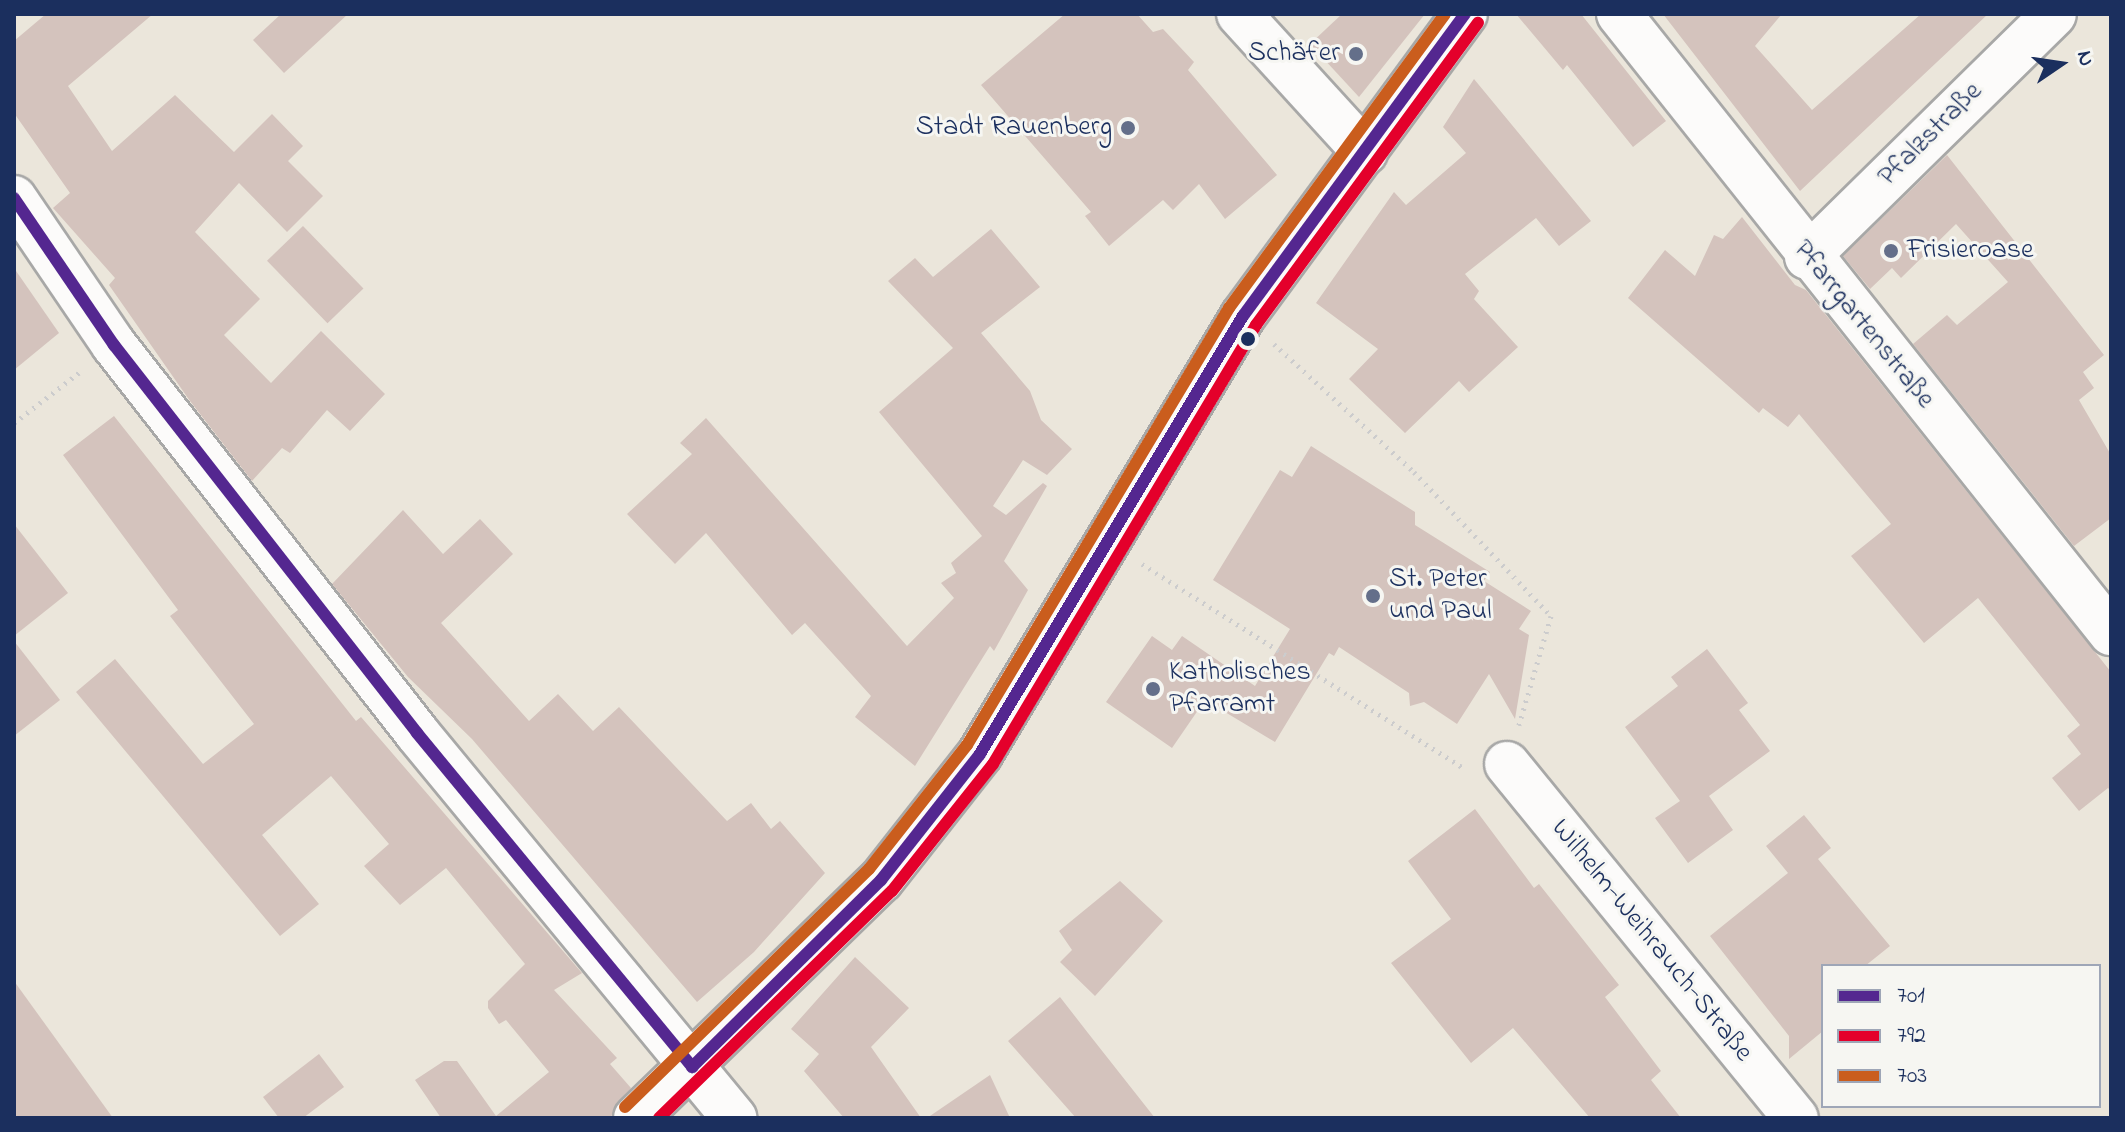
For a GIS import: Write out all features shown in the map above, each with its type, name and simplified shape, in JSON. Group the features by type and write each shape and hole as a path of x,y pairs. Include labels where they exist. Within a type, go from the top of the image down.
{"street":[{"path":"1239,14 1365,152"},
{"path":"636,1118 692,1067 881,880 980,754 1243,316 1465,14"},
{"name":"Pfarrgartenstraße","path":"1619,14 1807,257 2111,633"},
{"name":"Pfalzstraße","path":"1807,257 2054,14"},
{"path":"14,198 114,345 417,733 734,1118"},
{"name":"Wilhelm-Weihrauch-Straße","path":"1507,764 1796,1118"}],"path":[{"path":"1109,543 1472,773 1507,764 1551,616 1414,472 1243,316"},
{"path":"14,423 114,345"}],"building":[{"path":"46,14 153,14 68,86 112,151 175,95 234,152 272,114 303,146 288,161 323,196 287,232 239,183 195,232 260,299 224,335 271,383 321,331 385,394 350,431 327,410 290,453 282,448 252,481 190,401 109,285 115,278 53,208 70,193 14,113 14,41"},
{"path":"281,14 348,14 284,73 253,40"},
{"name":"Stadt Rauenberg","path":"1065,14 1137,14 1153,32 1163,29 1194,62 1188,70 1277,175 1225,219 1199,184 1173,210 1163,200 1109,246 1085,216 1091,212 981,85"},
{"path":"1342,14 1425,14 1359,97 1310,44"},
{"path":"1516,14 1581,14 1666,121 1633,147 1567,65 1563,70"},
{"path":"1663,14 1782,14 1755,46 1812,110 1921,14 1988,14 1800,191"},
{"path":"1474,79 1591,221 1559,246 1536,218 1465,274 1479,291 1474,299 1518,347 1469,392 1459,381 1405,433 1349,379 1378,349 1316,303 1394,192 1406,205 1466,153 1443,127"},
{"path":"1947,155 2104,355 2083,372 2094,388 2079,400 2111,455 2111,518 2074,546 1913,344 1947,315 1957,325 2008,282 1956,224 1901,278 1892,268 1870,289 1843,256"},
{"path":"1742,217 1795,285 1806,290 2111,672 2111,791 2108,788 2079,811 2052,778 2081,754 2067,736 2080,725 1978,598 1924,643 1851,556 1891,524 1799,414 1788,427 1763,408 1759,413 1628,298 1665,250 1695,276 1714,235 1723,239"},
{"path":"303,226 363,289 327,323 267,261"},
{"path":"991,229 1040,287 981,333 1030,391 1041,420 1072,449 1047,475 1023,460 993,506 1006,515 1043,483 1047,486 1004,561 1028,590 994,651 990,646 915,766 855,717 871,696 805,623 792,635 706,533 675,564 627,514 692,454 680,443 706,418 907,646 954,598 941,583 956,573 951,563 982,536 879,412 953,348 888,281 915,258 933,277"},
{"path":"14,268 59,333 14,370"},
{"path":"114,416 356,721 361,717 582,973 554,990 617,1058 610,1064 631,1088 610,1118 441,1118 415,1080 444,1061 457,1061 496,1116 549,1072 506,1020 499,1024 488,1008 488,1001 525,964 446,868 400,905 364,866 389,844 331,776 262,835 319,904 280,936 76,692 115,659 203,764 254,724 170,616 178,610 63,455"},
{"name":"St. Peter und Paul","path":"1311,446 1415,512 1415,525 1490,572 1484,581 1531,611 1519,629 1529,635 1515,719 1489,674 1457,724 1424,702 1410,706 1409,693 1339,647 1334,656 1329,653 1275,742 1205,700 1172,748 1106,702 1152,636 1172,650 1182,636 1255,686 1290,629 1213,580 1280,470 1292,477"},
{"path":"403,510 443,554 480,519 513,554 441,623 529,721 558,694 593,731 619,707 727,821 751,803 771,829 780,821 825,873 754,952 697,1002 472,739 408,677 332,584"},
{"path":"14,524 68,593 14,636"},
{"path":"14,641 60,700 14,736"},
{"path":"1707,649 1748,703 1739,710 1770,751 1709,796 1733,830 1688,863 1655,818 1680,801 1625,727 1678,686 1671,677"},
{"path":"1475,809 1534,888 1539,884 1619,985 1605,997 1661,1071 1651,1080 1681,1118 1590,1118 1513,1028 1471,1063 1391,963 1451,919 1408,861"},
{"path":"1804,815 1831,848 1818,859 1890,946 1868,964 1821,964 1821,1033 1789,1059 1789,1036 1710,936 1788,873 1766,846"},
{"path":"1120,881 1163,921 1095,996 1060,962 1072,950 1059,931"},
{"path":"855,957 909,1008 871,1047 921,1118 844,1118 804,1071 819,1054 791,1029"},
{"path":"14,981 113,1118 14,1118"},
{"path":"1060,997 1155,1118 1076,1118 1008,1041"},
{"path":"319,1054 344,1087 303,1118 279,1118 263,1097"},
{"path":"990,1075 1010,1118 927,1118"}],"transit line":[{"name":"703","path":"625,1107 869,869 967,745 1229,308 1445,14"},
{"name":"701","path":"692,1067 881,880 980,754 1243,316 1465,14"},
{"name":"792","path":"659,1118 892,891 993,764 1256,325 1478,23"},
{"name":"701","path":"14,198 114,345 417,733 692,1067"}],"place":[{"name":"Schäfer","path":"1356,54"},
{"name":"Stadt Rauenberg","path":"1128,128"},
{"name":"Frisieroase","path":"1891,251"},
{"name":"St. Peter und Paul","path":"1373,596"},
{"name":"Katholisches Pfarramt","path":"1153,689"}]}
